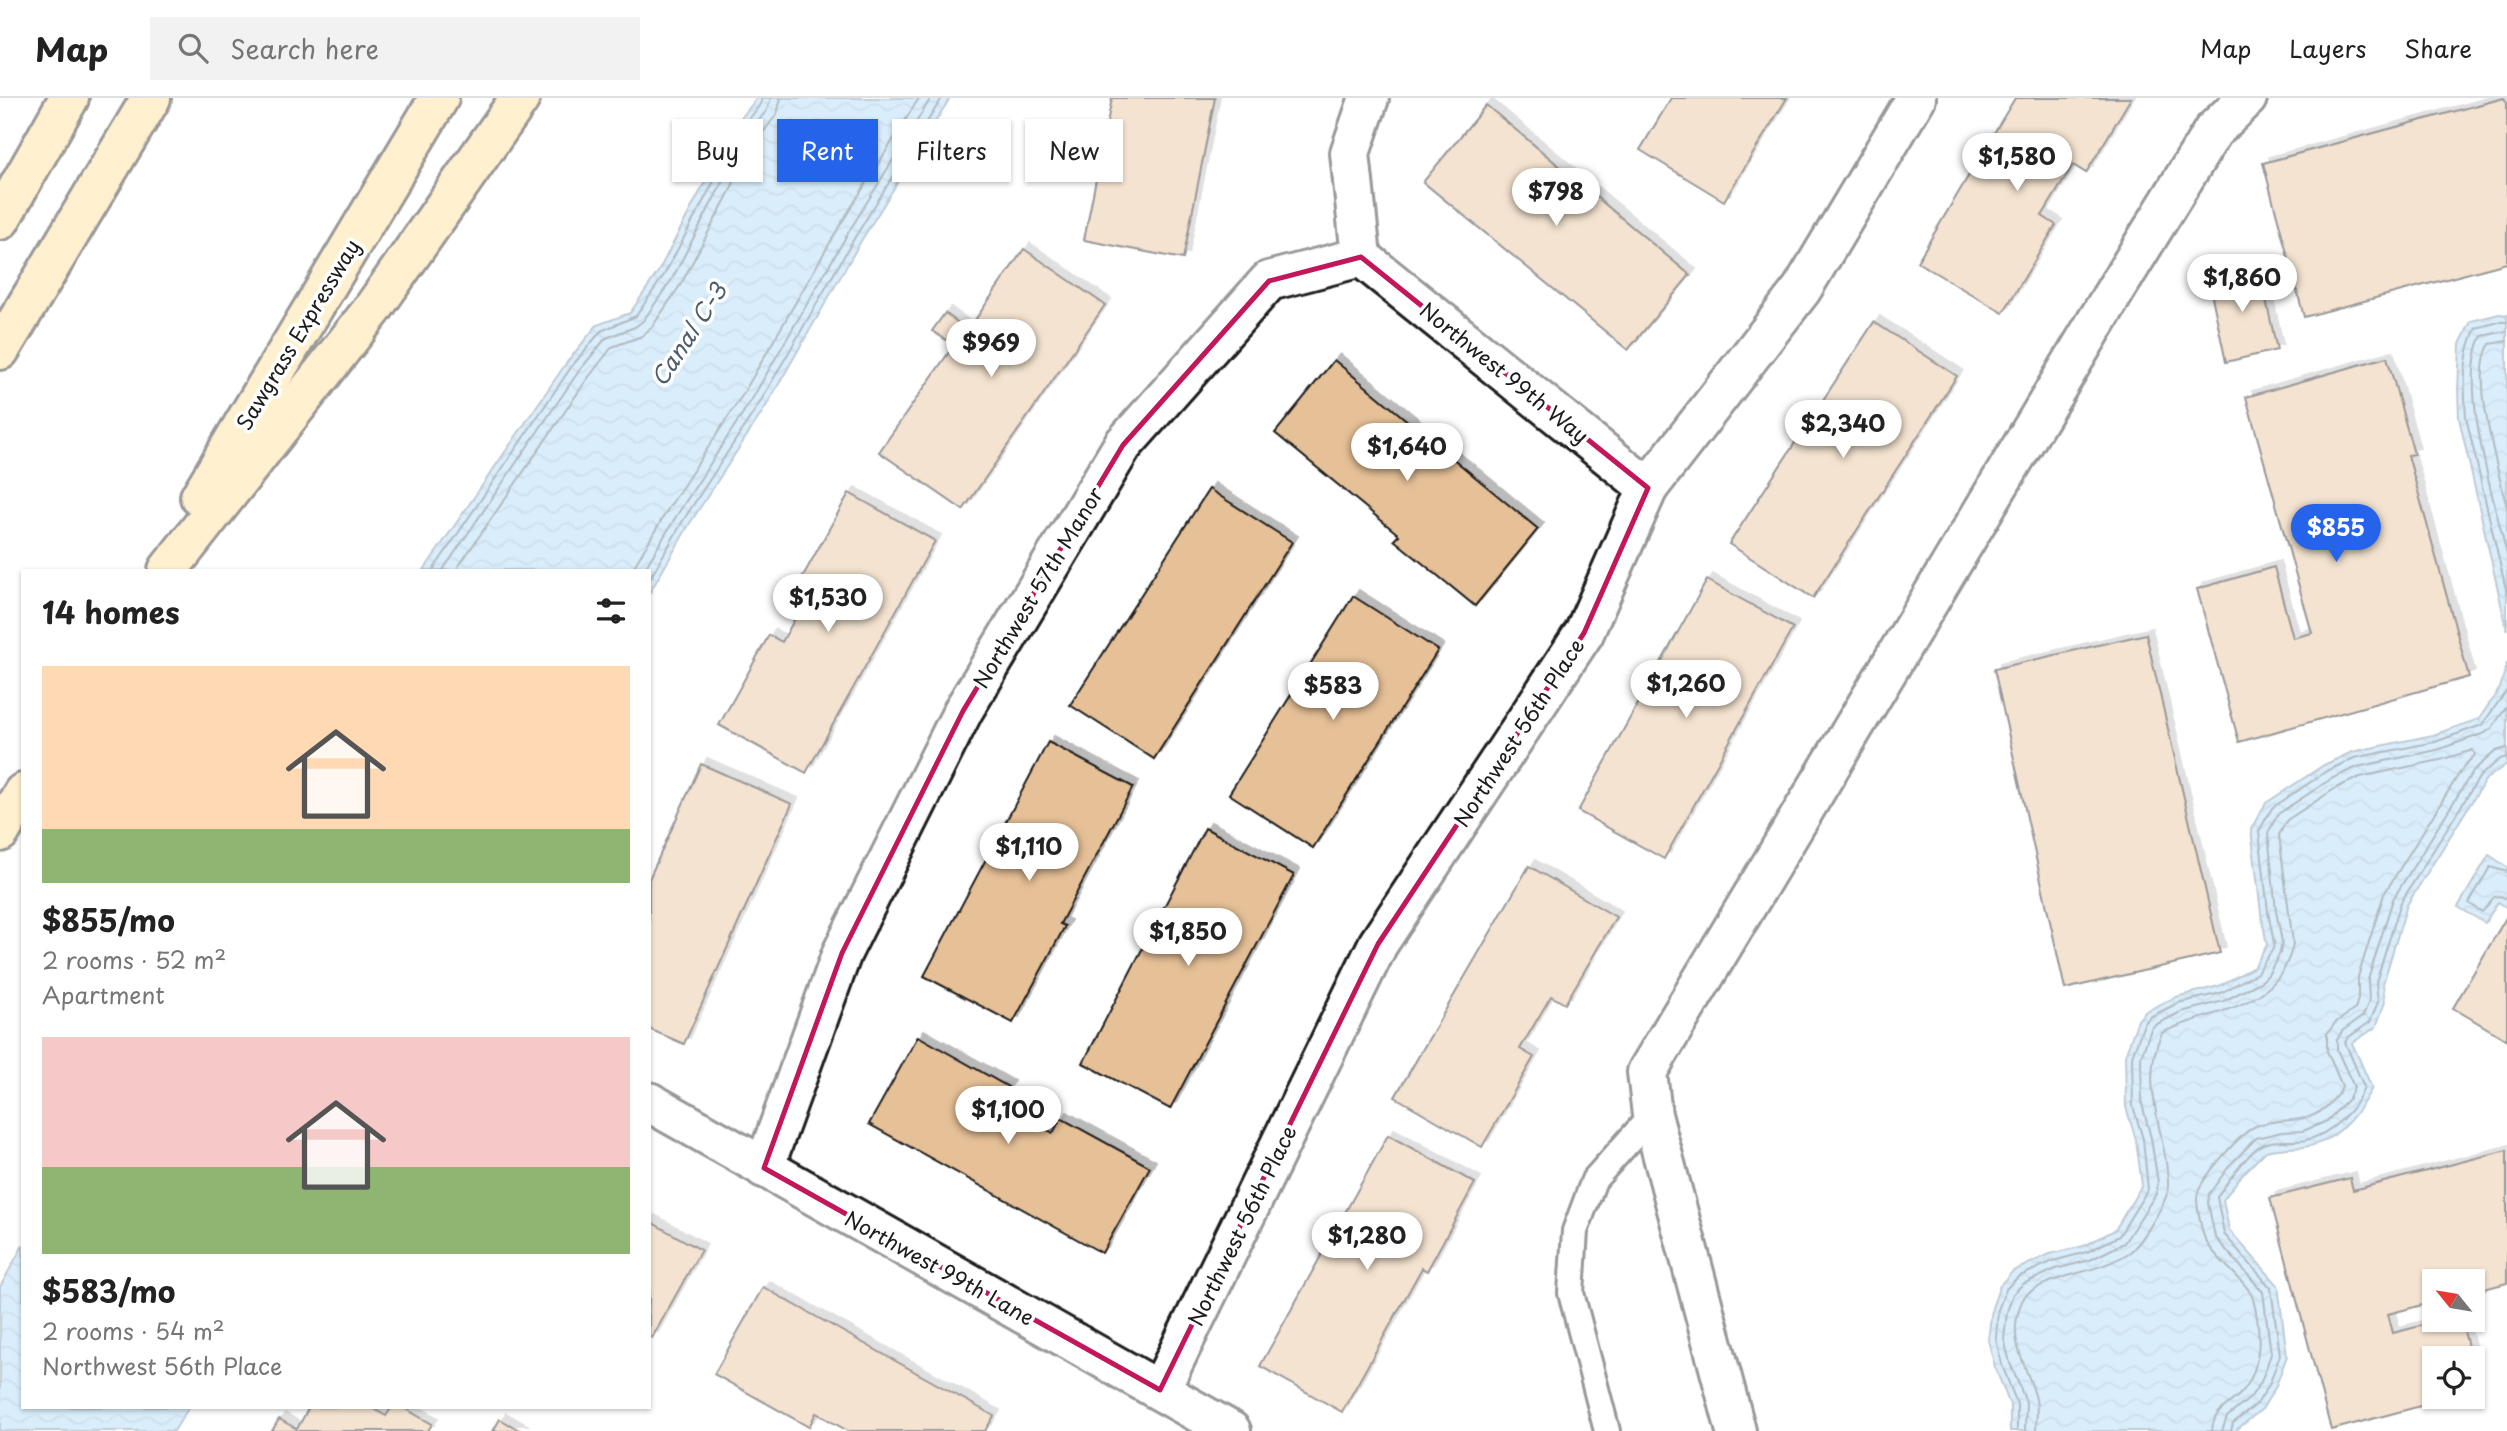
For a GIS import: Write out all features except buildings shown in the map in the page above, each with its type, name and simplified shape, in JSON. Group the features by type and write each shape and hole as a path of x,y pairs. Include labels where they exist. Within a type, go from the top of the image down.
{"highway":[{"path":"0,220 69,98"},
{"path":"0,350 151,98"},
{"name":"Sawgrass Expressway","path":"157,569 439,98"},
{"path":"169,569 372,310 520,98"},
{"path":"0,832 21,796"}],"street":[{"path":"1361,257 1350,153 1369,98"},
{"name":"Northwest 56th Place","path":"1160,1390 1378,944 1584,632 1648,488 1802,289 1916,98"},
{"path":"1735,1431 1652,1115 1647,1072 2206,142 2213,131 2247,98"},
{"name":"Northwest 99th Way","path":"1361,257 1648,488"},
{"name":"Northwest 57th Manor","path":"764,1168 848,941 963,710 1123,445 1269,281 1361,257"},
{"name":"Northwest 99th Lane","path":"651,1103 1231,1431"}],"lane":[{"path":"1607,1431 1571,1293 1575,1231 1594,1180 1652,1115"}],"highlighted area":[{"path":"1361,257 1648,488 1584,633 1378,944 1160,1390 764,1168 842,953 963,711 1123,445 1269,281"}],"water":[{"name":"Canal C-3","path":"757,98 950,98 937,119 892,119 892,182 898,182 765,408 690,523 651,591 651,569 425,569 567,362 597,325 630,313 658,272 705,182 763,182 763,119 740,119"},
{"path":"2499,314 2507,315 2507,630 2459,418 2458,390 2460,344 2471,321"},
{"path":"2507,663 2507,764 2486,779 2407,905 2383,984 2385,1002 2376,1027 2352,1043 2372,1088 2353,1117 2336,1133 2316,1144 2266,1151 2242,1175 2223,1200 2229,1230 2278,1285 2287,1356 2275,1388 2262,1409 2235,1431 2010,1431 2010,1405 1988,1340 1992,1308 2000,1285 2013,1271 2050,1254 2084,1246 2115,1230 2142,1185 2136,1140 2126,1107 2125,1055 2138,1020 2146,1011 2176,997 2219,986 2254,967 2267,945 2251,829 2266,803 2324,765 2352,752 2433,735 2479,719 2500,688"},
{"path":"2489,855 2507,867 2507,908 2498,902 2485,923 2458,907"},
{"path":"21,1249 21,1409 188,1409 174,1431 0,1431 0,1287"}]}
